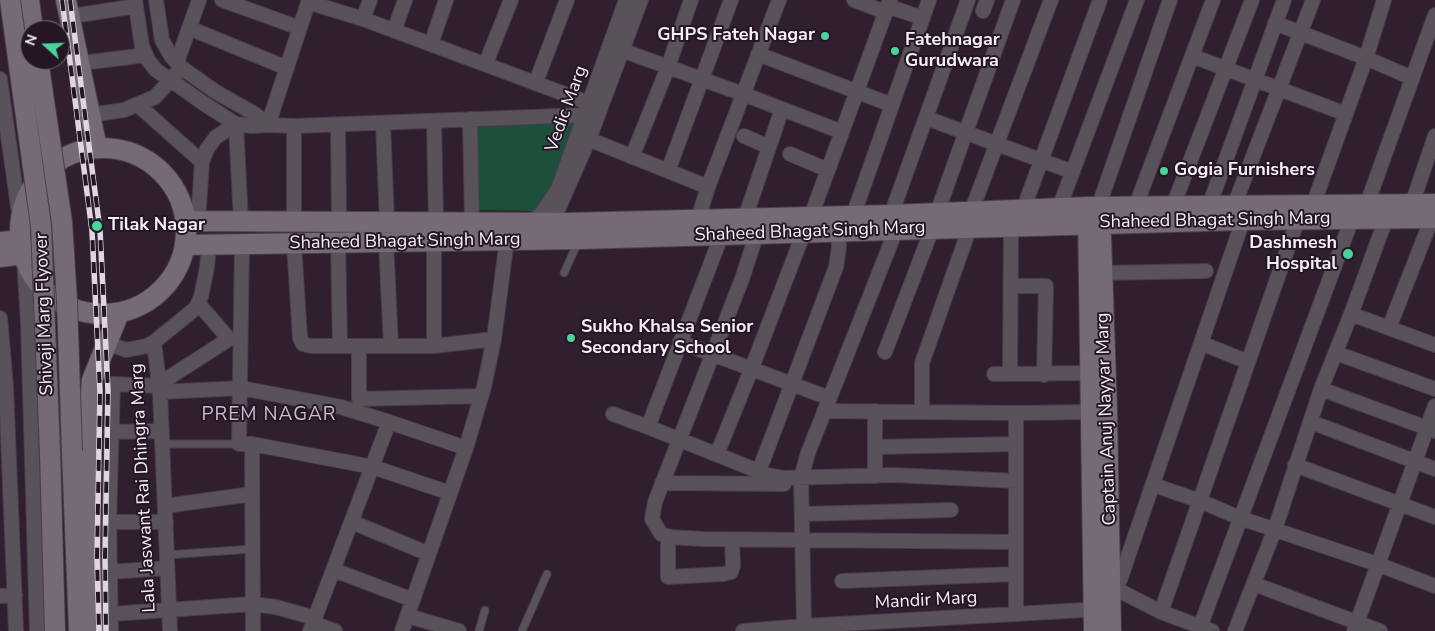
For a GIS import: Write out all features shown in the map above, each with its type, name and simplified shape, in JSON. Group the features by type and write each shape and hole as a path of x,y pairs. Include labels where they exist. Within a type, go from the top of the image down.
{"main road":[{"name":"Shivaji Marg Flyover","path":"10,0 41,226 46,314 55,631"},
{"path":"29,0 32,20"},
{"path":"72,8 97,148"},
{"name":"Shivaji Marg Flyover","path":"39,70 62,222 68,301 78,631"},
{"path":"97,148 114,148 143,157 162,171 192,221 185,245 170,281 144,304 119,313 98,314 81,312 57,300 35,278 22,245 28,195 40,177 54,164 82,151 97,148"},
{"name":"Shaheed Bhagat Singh Marg","path":"808,224 838,231 893,223 970,219 1238,213 1313,205 1367,204 1412,204 1434,213"},
{"name":"Shaheed Bhagat Singh Marg","path":"1017,218 1059,208 1094,216 1135,208 1173,206 1209,206 1238,213 1298,219 1386,218 1434,213"},
{"name":"Shaheed Bhagat Singh Marg","path":"435,232 472,223 698,219 751,225 808,224 853,216 893,223"},
{"name":"Captain Anuj Nayyar Marg","path":"1094,216 1102,273 1108,412 1106,595 1094,631"},
{"name":"Captain Anuj Nayyar Marg","path":"1094,216 1090,373 1091,412 1106,595 1111,631"},
{"name":"Shaheed Bhagat Singh Marg","path":"192,221 339,222 387,232 435,232 507,239 580,239 722,234 751,225"},
{"name":"Shaheed Bhagat Singh Marg","path":"185,245 338,243 387,232"},
{"path":"0,242 22,245"},
{"path":"0,257 22,245"},
{"path":"93,631 87,440 92,380 119,313"}],"street":[{"path":"156,0 162,40 179,65 216,92 255,114 268,125"},
{"path":"90,115 124,110 138,105 155,97 171,81 179,65 199,0"},
{"path":"222,0 300,28"},
{"path":"364,19 370,0"},
{"path":"394,31 405,0"},
{"path":"430,44 446,0"},
{"path":"486,63 511,0"},
{"path":"536,82 567,0"},
{"name":"Vedic Marg","path":"616,48 626,0"},
{"name":"Vedic Marg","path":"552,223 583,137 590,111 616,48 640,0"},
{"path":"632,157 668,67 691,0"},
{"path":"668,171 731,0"},
{"path":"698,219 708,186 779,0"},
{"path":"854,0 887,6 923,18"},
{"path":"853,216 929,0"},
{"path":"804,626 801,478 808,453 893,223 926,118 968,0"},
{"path":"885,352 935,221 1013,0"},
{"path":"922,412 922,363 970,219 1051,0"},
{"path":"1010,374 1011,286 1017,218 1041,160 1100,0"},
{"path":"1059,208 1137,0"},
{"path":"1094,216 1170,0"},
{"path":"1173,206 1252,0"},
{"path":"1209,206 1284,0"},
{"path":"1106,595 1154,485 1201,343 1238,213 1280,88 1313,0"},
{"path":"1313,205 1366,58 1384,0"},
{"path":"268,125 309,1 364,19 536,82 590,111"},
{"path":"1135,208 1192,56 1210,1"},
{"path":"72,8 136,3 142,46 156,70 236,124 252,126 338,125 590,111"},
{"path":"717,454 808,224 887,6"},
{"path":"1367,204 1435,15"},
{"path":"1275,23 1412,78"},
{"path":"189,28 286,68"},
{"path":"616,48 842,132"},
{"path":"758,54 892,105"},
{"path":"90,62 146,55"},
{"path":"1192,56 1346,114"},
{"path":"0,80 3,121 22,245 28,322 37,631"},
{"path":"138,105 202,162"},
{"path":"782,109 769,147 751,225 742,279 662,483 655,502 652,519 661,534 702,540 1015,542"},
{"path":"926,118 1073,172"},
{"path":"470,119 472,223"},
{"path":"434,121 434,346"},
{"path":"383,123 391,346"},
{"path":"192,221 202,162 207,149 216,137 236,124"},
{"path":"236,124 241,221"},
{"path":"338,125 339,222"},
{"path":"294,126 294,222"},
{"path":"744,136 769,147"},
{"path":"1412,204 1435,136"},
{"path":"583,137 708,186"},
{"name":"Vedic Marg","path":"529,223 541,214 558,189 583,137"},
{"path":"790,154 828,170"},
{"path":"1389,328 1434,213"},
{"path":"1235,631 1275,529 1321,389 1352,314 1386,218"},
{"path":"1161,612 1298,219"},
{"path":"1106,595 1116,590 1161,612 1206,629 1240,518 1352,219"},
{"path":"759,471 836,266 839,247 838,231"},
{"path":"648,427 722,234"},
{"path":"402,631 466,448 481,396 494,339 507,239"},
{"path":"338,243 340,346"},
{"path":"242,244 241,388 245,444 252,494 252,631"},
{"path":"294,244 300,338 303,344 311,346 434,346 494,339"},
{"path":"107,342 126,350 147,346 186,316 201,297 209,245"},
{"path":"1102,273 1206,271"},
{"path":"1011,286 1046,286 1044,375"},
{"path":"159,387 229,340 198,303"},
{"path":"1352,314 1435,345"},
{"path":"0,318 6,552 15,595 16,631"},
{"name":"Lala Jaswant Rai Dhingra Marg","path":"154,342 162,437 170,631"},
{"path":"680,342 792,384 827,404 874,411 1091,412"},
{"path":"1201,343 1248,362"},
{"path":"359,346 359,399 481,396"},
{"path":"1336,352 1435,389"},
{"path":"994,374 1044,375 1090,373"},
{"path":"111,631 109,522 113,384 159,387 241,388 340,407 466,448"},
{"path":"1321,389 1431,430"},
{"path":"1355,627 1416,462 1431,430 1435,406"},
{"path":"874,411 875,476"},
{"path":"1016,413 1016,614"},
{"path":"613,414 759,471 783,478 875,476 1016,481"},
{"path":"313,624 389,422"},
{"path":"1311,422 1435,470"},
{"path":"111,432 162,437"},
{"path":"245,444 373,467 450,493"},
{"path":"875,447 1016,444"},
{"path":"1295,465 1435,517"},
{"path":"662,483 791,484 801,478"},
{"path":"1154,485 1200,501 1240,518 1377,564 1435,586"},
{"path":"165,506 252,494"},
{"path":"802,514 950,510"},
{"path":"109,522 166,522"},
{"path":"352,522 429,554"},
{"path":"668,536 668,577 731,572 733,566 732,540"},
{"path":"109,572 167,561"},
{"path":"334,570 413,600"},
{"path":"842,581 1015,574"},
{"path":"1254,584 1355,627 1380,631"},
{"path":"0,596 15,595"},
{"name":"Mandir Marg","path":"743,631 804,626 943,625 1016,614 1106,595"},
{"path":"111,614 252,604 276,607 313,624 335,631"},
{"path":"408,616 459,631"}],"lane":[{"path":"564,273 580,239"},
{"path":"162,437 245,444"},
{"path":"167,561 252,549"},
{"path":"522,631 547,574"},
{"path":"479,631 485,610"}],"green space":[{"path":"586,118 546,211 478,210 476,127"}],"railway":[{"path":"62,0 92,231 100,391 97,558 99,631"},
{"path":"70,0 100,230 108,391 105,558 106,631"}],"place":[{"name":"GHPS Fateh Nagar","path":"825,36"},
{"name":"Fatehnagar Gurudwara","path":"895,51"},
{"name":"Gogia Furnishers","path":"1164,171"},
{"name":"Tilak Nagar","path":"97,226"},
{"name":"Dashmesh Hospital","path":"1348,254"},
{"name":"Sukho Khalsa Senior Secondary School","path":"571,338"}],"district":[{"name":"PREM NAGAR","path":"269,415"}]}
